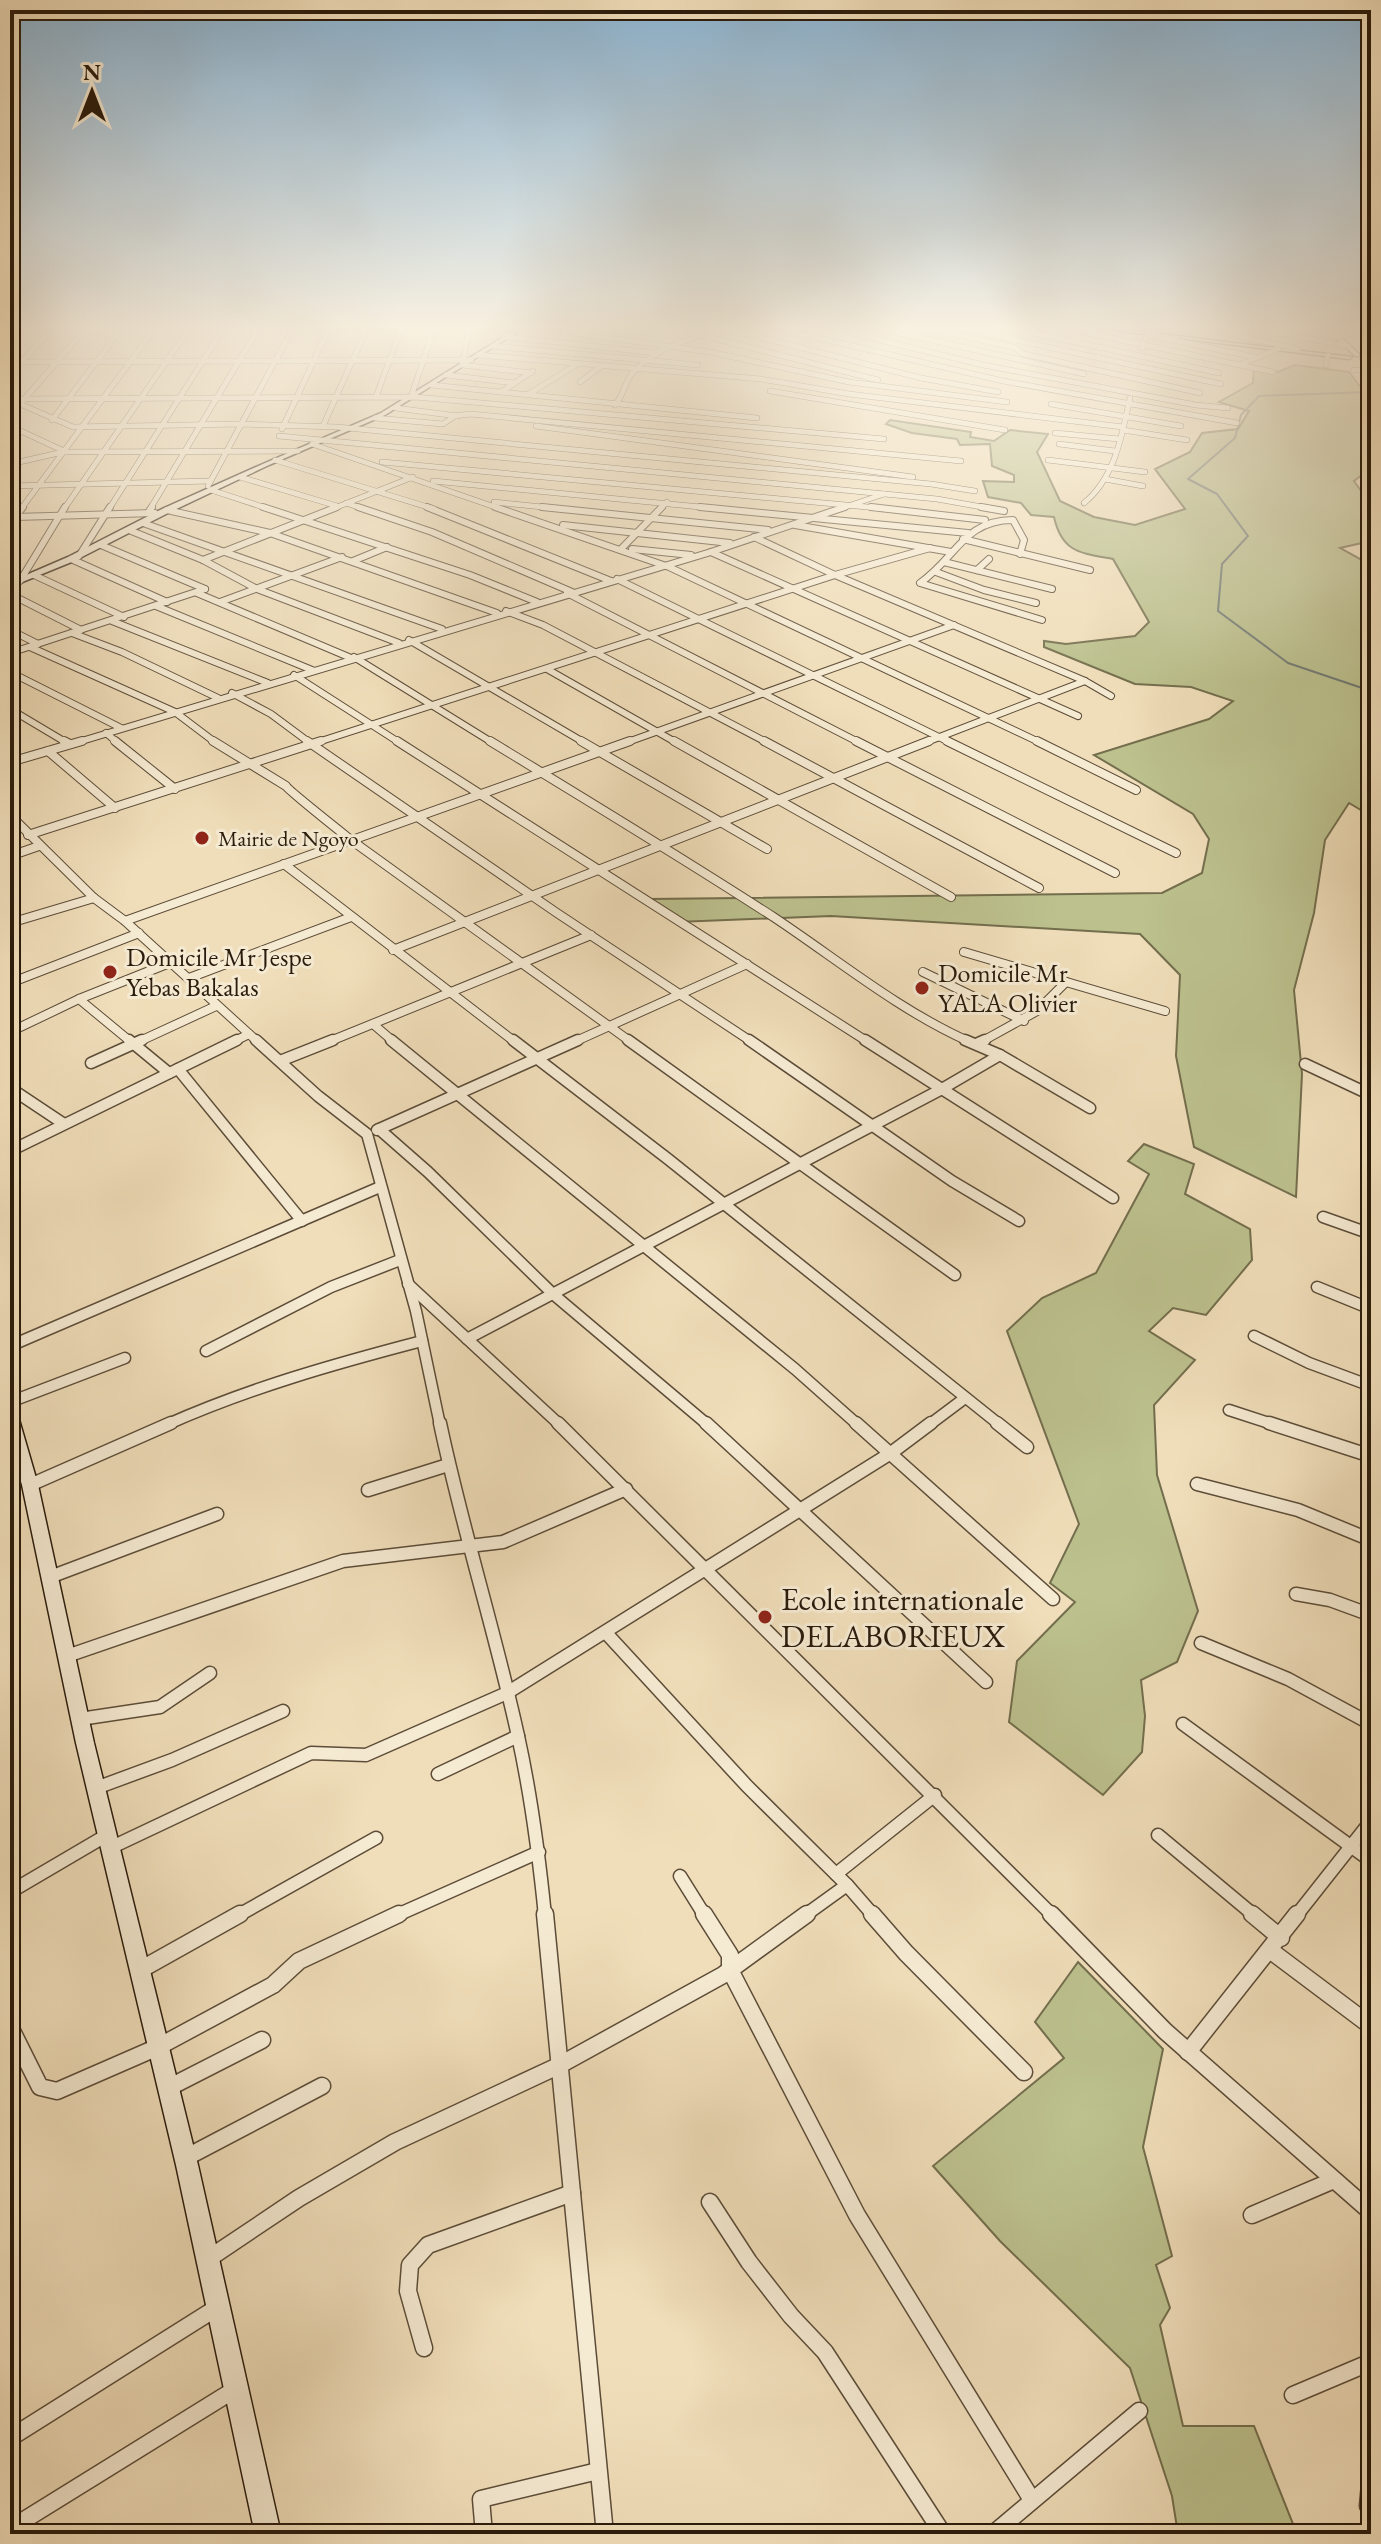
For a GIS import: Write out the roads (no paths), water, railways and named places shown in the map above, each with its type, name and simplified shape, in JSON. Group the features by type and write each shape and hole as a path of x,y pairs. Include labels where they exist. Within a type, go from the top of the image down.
{"street":[{"path":"48,445 63,452"},
{"path":"10,524 68,445"},
{"path":"20,581 109,445"},
{"path":"75,558 150,445"},
{"path":"148,513 191,445"},
{"path":"209,488 229,445"},
{"path":"271,462 275,445"},
{"path":"10,585 75,558 209,488 311,445"},
{"path":"314,445 665,565 990,717 1136,790"},
{"path":"370,445 899,495 1004,511"},
{"path":"518,445 921,483 975,491"},
{"path":"488,503 566,445"},
{"path":"681,445 909,475 921,480 921,483"},
{"path":"622,549 679,489 728,445"},
{"path":"804,445 961,461"},
{"path":"1065,445 1115,451"},
{"path":"1084,503 1101,489 1117,445"},
{"path":"10,471 16,463 63,452 298,451"},
{"path":"10,455 16,463"},
{"path":"909,475 921,456"},
{"path":"364,460 985,520 1013,520 1024,540 1020,554"},
{"path":"1048,460 1145,472"},
{"path":"271,462 380,490 614,580 1176,853"},
{"path":"1371,469 1363,480 1371,483"},
{"path":"240,477 338,506"},
{"path":"203,560 414,477"},
{"path":"1105,479 1143,486"},
{"path":"423,481 817,517 966,536 1020,554 1090,570"},
{"path":"10,486 169,482 209,488 387,547 537,602"},
{"path":"899,495 921,483"},
{"path":"10,762 445,629 711,552 884,494"},
{"path":"346,503 432,532 570,593 1115,873"},
{"path":"488,503 774,531"},
{"path":"15,517 164,511 270,533 497,614"},
{"path":"985,520 966,536 936,572 920,583 1042,620"},
{"path":"143,523 445,629"},
{"path":"541,523 735,544"},
{"path":"793,525 951,552"},
{"path":"129,530 203,560 257,589 399,643"},
{"path":"754,537 835,575 1085,681 1111,696"},
{"path":"10,653 205,589 101,545"},
{"path":"353,561 387,547"},
{"path":"28,835 835,575 930,548"},
{"path":"622,549 697,556"},
{"path":"711,552 1078,716"},
{"path":"220,602 342,557"},
{"path":"75,558 167,602"},
{"path":"977,570 989,559"},
{"path":"944,562 1052,589"},
{"path":"936,572 984,590 1036,603"},
{"path":"34,575 124,617"},
{"path":"197,593 352,657 661,845 861,975 898,1004 1000,1055 1090,1108"},
{"path":"10,594 81,630"},
{"path":"156,606 312,670"},
{"path":"506,611 543,625 711,711 1039,888"},
{"path":"112,621 268,683"},
{"path":"125,921 954,625"},
{"path":"10,630 34,645 175,712 250,765 286,786 289,793 310,804 351,840 955,1275"},
{"path":"72,633 122,652 218,698"},
{"path":"409,640 767,849"},
{"path":"547,669 951,897"},
{"path":"10,672 121,728"},
{"path":"294,675 1113,1198"},
{"path":"393,950 718,821 1085,681"},
{"path":"232,693 271,714 310,744 532,896 683,994 952,1181 1019,1221"},
{"path":"10,709 70,744"},
{"path":"106,733 175,789"},
{"path":"48,751 115,808"},
{"path":"10,815 94,898 172,962 216,1006 318,1096 373,1131 428,1172 553,1294 681,1400 986,1682"},
{"path":"10,856 39,846"},
{"path":"284,864 723,1204 1027,1447"},
{"path":"10,923 94,898"},
{"path":"189,978 351,917"},
{"path":"10,983 139,933"},
{"path":"280,1061 591,935"},
{"path":"964,952 1165,1011"},
{"path":"10,1032 79,999 172,962"},
{"path":"373,1131 747,964"},
{"path":"923,972 1024,1021"},
{"path":"976,1044 1024,1021 1055,996 1066,982"},
{"path":"79,999 134,1045 174,1071 302,1221"},
{"path":"91,1063 216,1006"},
{"path":"373,1024 455,1095 795,1369 1053,1599"},
{"path":"10,1151 249,1034"},
{"path":"467,1339 873,1126 1000,1055"},
{"path":"1305,1064 1371,1095"},
{"path":"10,1088 64,1124"},
{"path":"373,1131 380,1187 408,1284 448,1465 518,1736 539,1852 605,2534"},
{"path":"10,1346 380,1187"},
{"path":"1323,1217 1371,1234"},
{"path":"206,1351 331,1287 400,1260"},
{"path":"408,1284 626,1489 703,1570 935,1795 1188,2052 1371,2212"},
{"path":"1317,1287 1371,1309"},
{"path":"1254,1336 1309,1363 1371,1386"},
{"path":"30,1485 230,1397 310,1371 422,1341"},
{"path":"10,1402 125,1358"},
{"path":"10,1892 109,1841 311,1753 366,1755 507,1693 607,1634 891,1453 965,1398"},
{"path":"1229,1410 1371,1456"},
{"path":"10,1416 15,1457 30,1485 80,1719 185,2158 268,2534"},
{"path":"368,1490 448,1465"},
{"path":"1197,1484 1298,1510 1371,1540"},
{"path":"67,1656 343,1561 503,1542 626,1489"},
{"path":"50,1577 217,1514"},
{"path":"1296,1594 1330,1600 1371,1615"},
{"path":"607,1634 747,1786 1024,2072"},
{"path":"1201,1643 1264,1665 1323,1694 1371,1724"},
{"path":"80,1719 160,1707 210,1673"},
{"path":"96,1788 172,1760 283,1711"},
{"path":"1183,1724 1371,1861"},
{"path":"438,1774 518,1736"},
{"path":"207,2260 299,2198 395,2142 558,2066 730,1970 841,1880 935,1795"},
{"path":"1188,2052 1353,1848 1371,1821"},
{"path":"1158,1835 1371,2026"},
{"path":"140,1970 376,1838"},
{"path":"10,2027 40,2087 57,2091 158,2047 273,1985 299,1961 486,1873 539,1852"},
{"path":"680,1876 730,1955 730,1970 857,2215 1032,2500"},
{"path":"168,2088 262,2040"},
{"path":"185,2158 322,2086"},
{"path":"1252,2215 1334,2180"},
{"path":"424,2348 408,2291 410,2265 428,2245 572,2193"},
{"path":"710,2202 749,2262 791,2316 825,2352 943,2534"},
{"path":"10,2438 218,2307"},
{"path":"1293,2395 1371,2362"},
{"path":"21,2522 236,2389"},
{"path":"993,2534 1139,2411"},
{"path":"484,2534 481,2499 598,2471"},
{"path":"1368,2506 1371,2474"}],"waterway":[{"path":"1227,445 1188,479 1217,494 1248,536 1222,564 1218,611 1288,663 1371,691"}],"place":[{"name":"Mairie de Ngoyo","path":"202,838"},
{"name":"Domicile Mr Jespe Yebas Bakalas","path":"110,972"},
{"name":"Domicile Mr YALA Olivier","path":"922,988"},
{"name":"Ecole internationale DELABORIEUX","path":"765,1617"}]}
